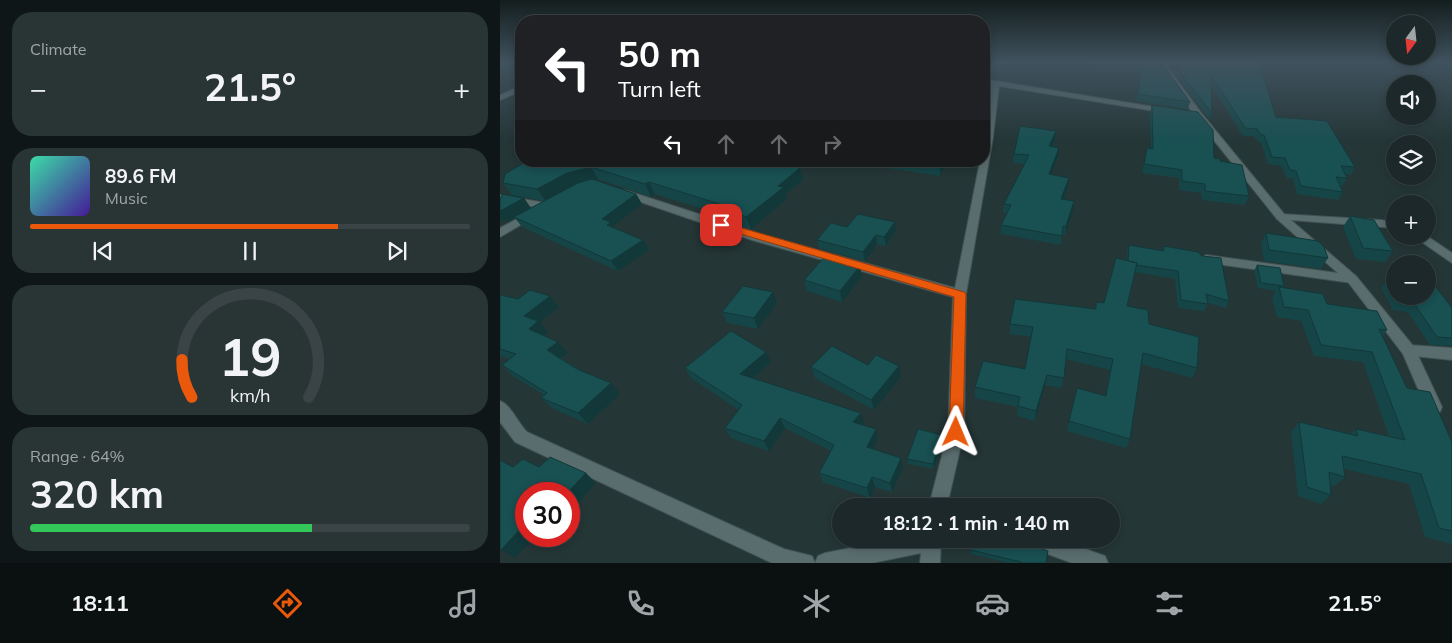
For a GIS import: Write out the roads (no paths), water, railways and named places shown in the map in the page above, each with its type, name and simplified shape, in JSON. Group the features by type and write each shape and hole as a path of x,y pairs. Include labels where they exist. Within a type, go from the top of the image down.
{"street":[{"path":"1028,88 1180,113"},
{"path":"1177,88 1195,116 1281,217 1352,279 1409,351 1437,414"},
{"path":"500,98 515,91"},
{"path":"942,498 956,432 960,294 983,167"},
{"path":"617,190 756,237 960,294"},
{"path":"500,198 550,204 500,233"},
{"path":"1281,217 1386,224"},
{"path":"1432,245 1452,260"},
{"path":"1203,258 1352,279"},
{"path":"1409,351 1452,354"},
{"path":"500,408 514,430 521,437 782,558 805,563"},
{"path":"824,563 894,548"},
{"path":"930,563 931,548"},
{"path":"1057,548 1098,563"}]}
